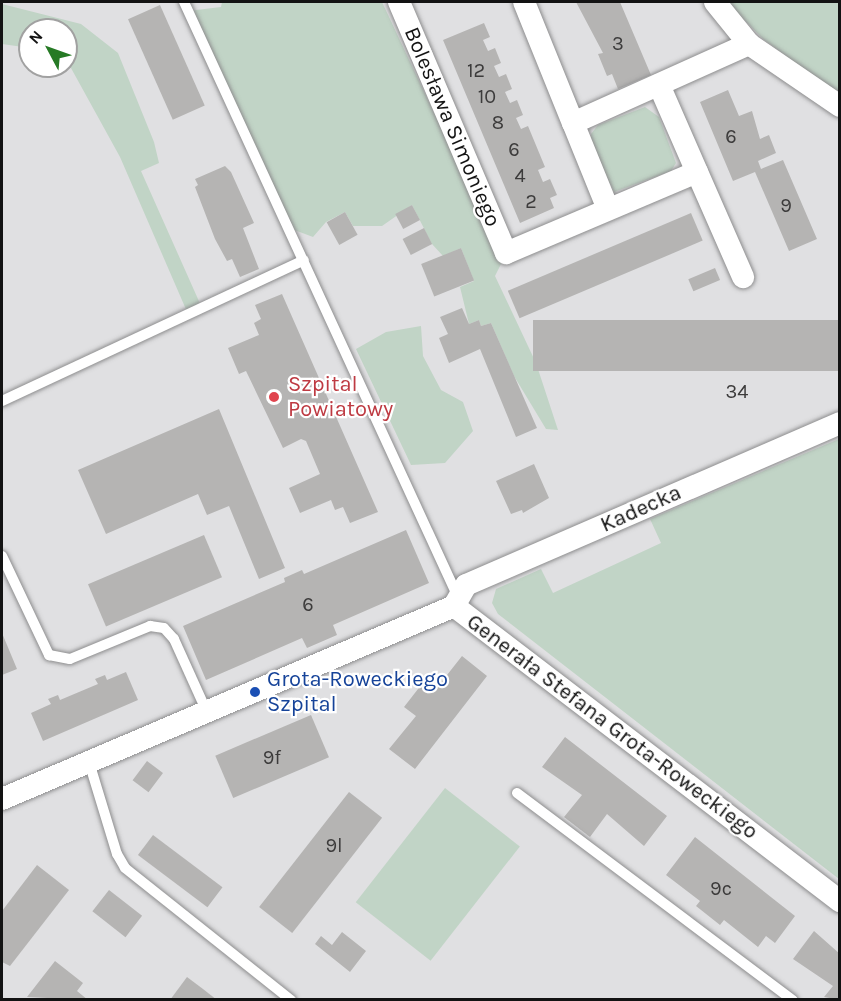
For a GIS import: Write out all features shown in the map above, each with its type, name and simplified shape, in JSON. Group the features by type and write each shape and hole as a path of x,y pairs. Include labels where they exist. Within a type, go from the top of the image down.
{"street":[{"name":"Bolesława Simoniego","path":"399,2 506,253 608,209"},
{"path":"524,2 608,209 697,172"},
{"path":"715,2 749,44 840,106"},
{"path":"573,123 749,44"},
{"path":"659,85 743,277"},
{"name":"Kadecka","path":"456,600 466,585 840,423"},
{"name":"Generała Stefana Grota-Roweckiego","path":"2,799 207,712 456,600 840,901"}],"lane":[{"name":"Generała Stefana Grota-Roweckiego","path":"184,2 304,260 456,600"},
{"path":"2,401 304,260"},
{"path":"2,556 49,655 70,659 150,626 164,628 174,639 207,712"},
{"path":"89,762 117,854 125,868 291,999"},
{"path":"518,793 793,999"}],"green space":[{"path":"222,2 382,2 503,260 495,276 536,363 558,430 546,429 514,376 491,323 481,326 479,320 469,324 460,287 474,281 461,248 443,256 432,244 412,205 382,226 353,226 345,212 326,222 313,237 289,228 188,11 221,7"},
{"path":"727,2 839,2 839,95 763,39"},
{"path":"2,4 57,18 18,18 18,46 2,44"},
{"path":"78,23 118,53 154,142 159,163 141,171 202,308 188,314 120,157 76,78"},
{"path":"645,107 659,117 676,163 671,171 614,192 591,144 591,134 598,125"},
{"path":"421,326 423,356 441,390 463,402 473,431 445,463 411,465 356,349 386,332"},
{"path":"839,439 839,879 498,614 492,603 496,589 541,569 553,593 661,543 650,519"},
{"path":"445,788 520,846 431,961 356,902"}],"building":[{"path":"576,2 620,2 651,75 618,89 612,74 607,76 598,54 603,53"},
{"path":"160,5 205,105 173,120 128,19"},
{"path":"484,23 490,37 483,40 488,51 495,48 501,63 494,66 499,77 506,74 512,89 505,92 510,103 517,100 523,115 516,118 521,129 528,126 545,167 538,170 543,182 550,179 557,195 550,198 554,208 520,223 443,40"},
{"path":"728,90 739,116 752,111 760,139 769,135 776,153 758,161 761,169 783,160 817,239 789,251 755,172 733,181 700,102"},
{"path":"225,166 231,172 254,223 243,228 259,269 240,277 232,259 227,261 215,239 195,187 198,185 195,179"},
{"path":"412,205 420,220 403,229 395,214"},
{"path":"345,212 358,235 339,245 327,222"},
{"path":"691,213 703,241 520,318 508,291"},
{"path":"424,228 432,244 411,255 403,239"},
{"path":"461,248 474,280 434,297 421,264"},
{"path":"715,268 720,280 693,291 688,279"},
{"path":"282,294 378,512 350,523 343,507 335,510 331,500 300,513 289,488 320,474 306,441 301,439 283,448 246,371 239,374 228,348 259,335 254,323 261,319 255,305"},
{"path":"462,308 469,324 479,320 481,326 491,323 537,428 516,437 480,349 449,363 439,338 448,334 440,317"},
{"path":"533,320 840,320 840,371 533,371"},
{"path":"219,409 285,568 259,579 229,506 207,515 198,494 106,534 78,470"},
{"path":"534,464 549,498 523,513 522,510 511,514 496,481"},
{"path":"406,530 429,583 333,625 337,635 307,648 302,638 206,680 183,626 285,582 284,578 302,570 304,574"},
{"path":"204,535 222,577 106,627 88,584"},
{"path":"2,633 17,669 2,675"},
{"path":"462,656 487,676 415,769 389,749 416,716 404,707 425,680 436,689"},
{"path":"126,672 138,700 43,741 31,713 51,704 48,699 58,695 60,700 98,684 95,679 105,675 107,680"},
{"path":"311,715 329,757 233,798 215,756"},
{"path":"565,737 667,816 644,846 607,814 590,837 564,817 582,795 542,767"},
{"path":"147,761 163,773 149,792 133,780"},
{"path":"349,792 382,818 292,933 259,907"},
{"path":"153,835 222,887 207,907 138,855"},
{"path":"695,837 795,916 775,943 766,936 758,947 724,920 720,925 696,906 700,901 666,875"},
{"path":"37,865 69,890 10,966 2,962 2,911"},
{"path":"109,890 142,916 125,937 92,911"},
{"path":"814,931 840,954 840,1000 824,997 833,986 793,959"},
{"path":"342,932 366,951 350,972 315,944 321,936 332,945"},
{"path":"55,961 83,983 77,991 88,1000 27,997"},
{"path":"187,977 203,989 217,1000 170,1000"}],"place":[{"name":"Szpital Powiatowy","path":"274,397"},
{"name":"Grota-Roweckiego Szpital","path":"255,692"}]}
